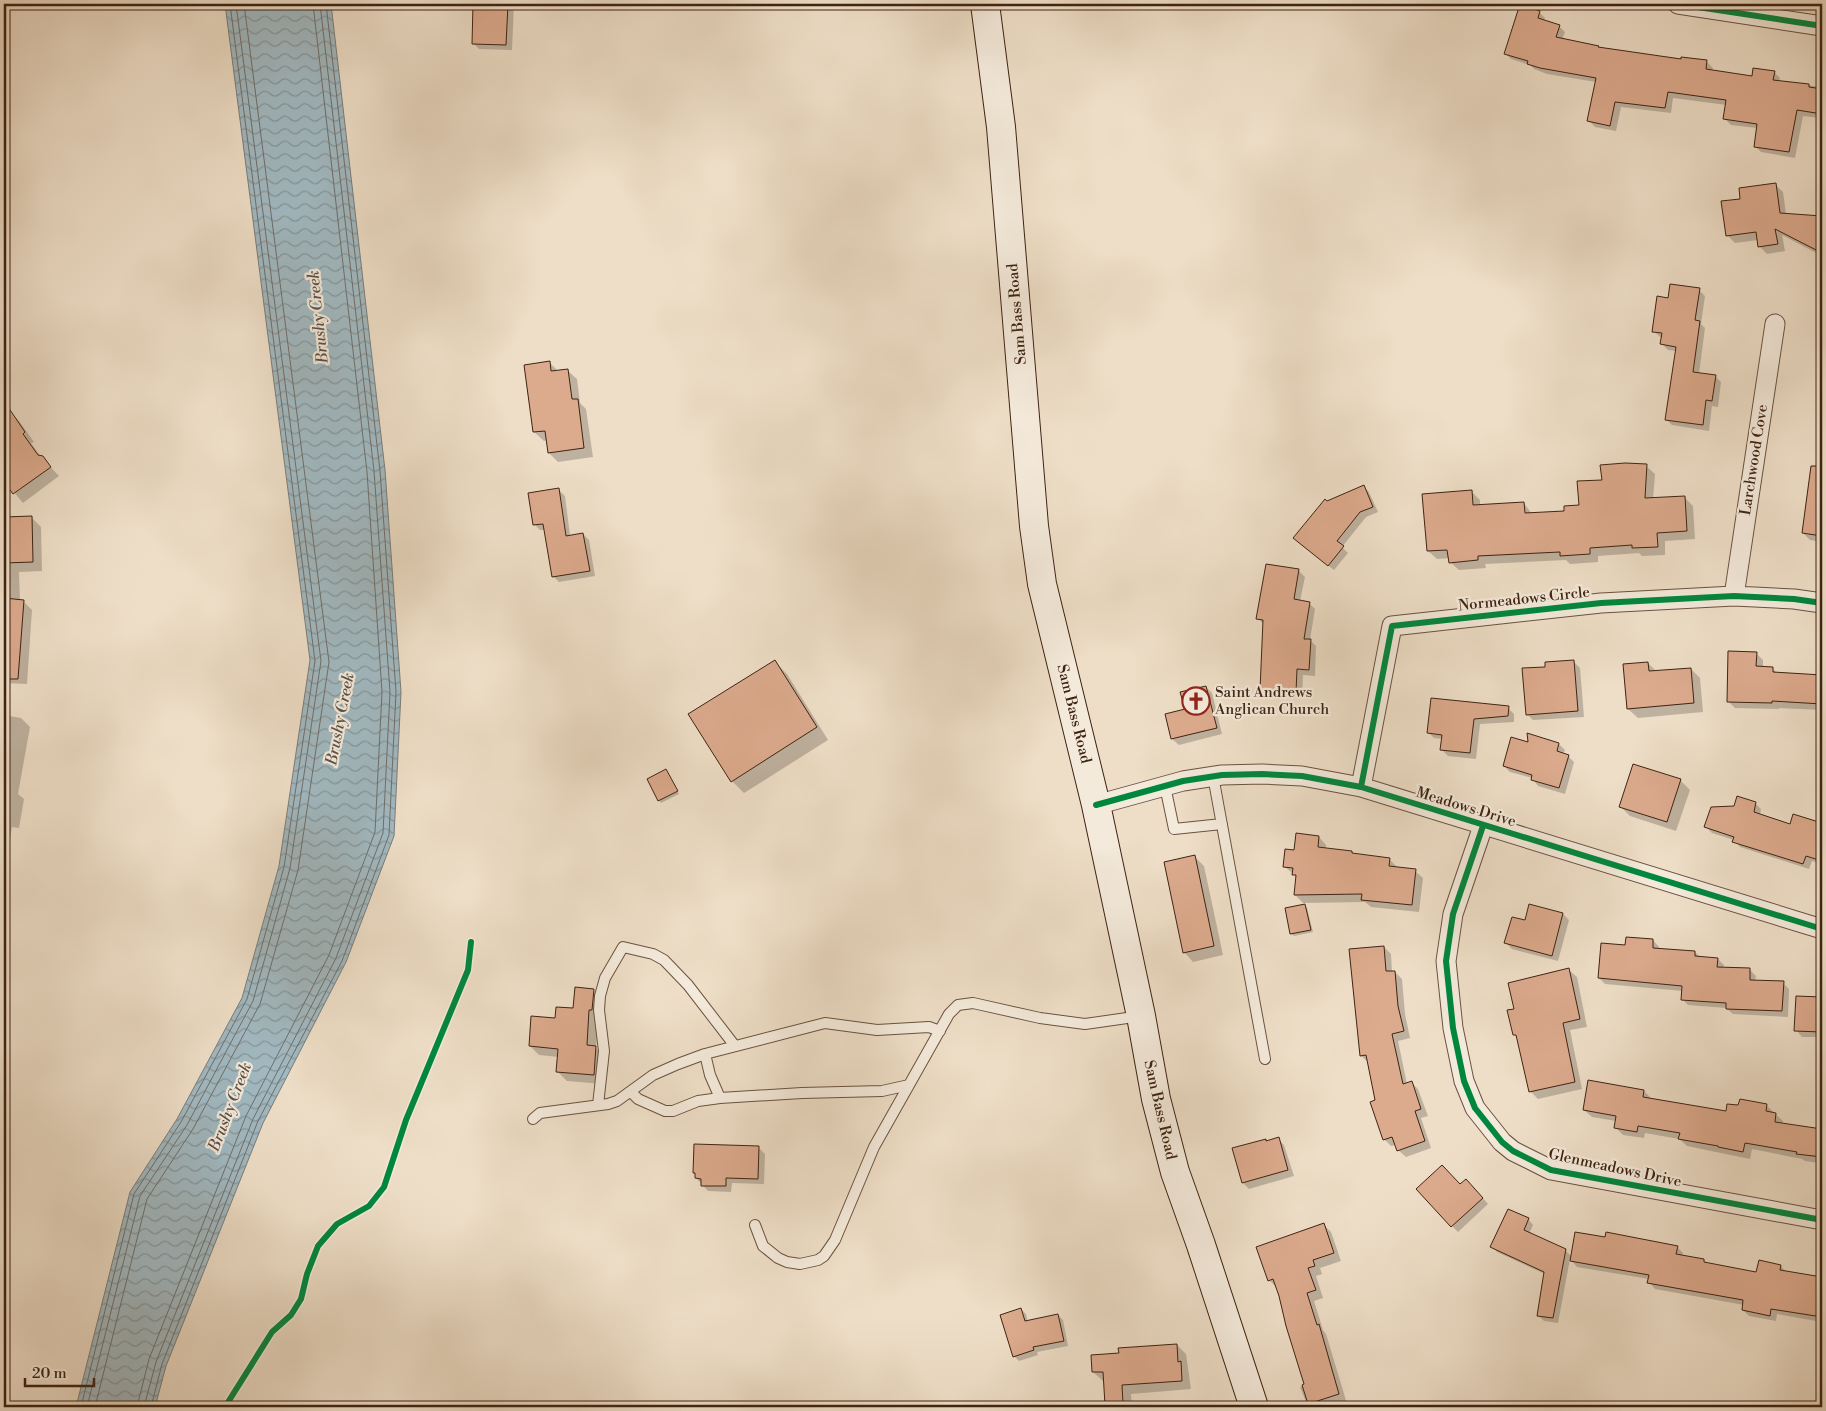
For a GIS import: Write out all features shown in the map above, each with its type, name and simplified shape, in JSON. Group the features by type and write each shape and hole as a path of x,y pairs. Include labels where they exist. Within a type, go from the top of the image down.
{"main road":[{"name":"Sam Bass Road","path":"985,4 1001,126 1037,545 1042,584 1096,805 1141,1016 1156,1100 1175,1172 1254,1407"}],"street":[{"path":"1678,4 1822,26"},
{"name":"Larchwood Cove","path":"1734,596 1775,324"},
{"name":"Normeadows Circle","path":"1361,787 1392,626 1601,603 1734,596 1794,599 1822,603"},
{"name":"Meadows Drive","path":"1096,805 1183,781 1213,776 1262,774 1302,776 1361,787 1822,929"},
{"name":"Glenmeadows Drive","path":"1484,826 1453,914 1446,961 1453,1028 1464,1081 1475,1108 1492,1131 1513,1150 1552,1170 1822,1220"}],"lane":[{"path":"1213,776 1265,1059"},
{"path":"1165,786 1174,829 1222,824"},
{"path":"598,1105 604,1051 600,996 605,978 623,947 653,954 664,960 688,985 735,1046"},
{"path":"755,1226 763,1246 778,1258 787,1262 800,1264 818,1260 824,1256 835,1240 874,1147 949,1014 958,1005 973,1003 1040,1018 1085,1024 1141,1016"},
{"path":"533,1119 540,1113 617,1101 654,1075 705,1054 825,1023 877,1030 929,1027 940,1032"},
{"path":"705,1054 710,1075 720,1098"},
{"path":"631,1092 638,1099 666,1111 672,1111 698,1101 720,1098 802,1092 882,1091 910,1085"}],"water":[{"name":"Brushy Creek","path":"225,4 331,4 385,470 401,692 394,836 346,962 263,1123 166,1366 155,1407 76,1407 130,1192 177,1119 242,998 279,866 310,660"}],"building":[{"path":"473,4 508,4 506,45 472,44"},
{"path":"1520,4 1540,11 1538,18 1560,25 1556,37 1598,47 1681,59 1681,57 1707,60 1706,69 1752,76 1753,68 1775,71 1773,80 1809,84 1809,87 1822,89 1822,114 1797,110 1789,152 1754,147 1757,124 1723,119 1726,100 1668,92 1665,108 1615,102 1610,126 1587,121 1596,78 1540,68 1527,64 1528,61 1504,54"},
{"path":"1776,183 1780,213 1822,216 1822,253 1775,229 1778,244 1758,247 1756,232 1726,236 1721,201 1740,199 1739,188"},
{"path":"1670,284 1700,288 1695,320 1700,321 1693,372 1716,375 1712,401 1706,400 1703,425 1665,420 1676,347 1660,344 1662,333 1652,332 1657,296 1668,298"},
{"path":"550,361 551,371 568,369 572,399 578,399 584,448 548,453 545,431 533,432 524,365"},
{"path":"4,401 25,432 23,434 38,455 43,456 51,467 13,494 4,482"},
{"path":"1647,464 1645,498 1685,496 1687,531 1657,533 1658,547 1632,548 1632,545 1590,548 1590,554 1560,556 1560,552 1478,556 1478,560 1449,563 1447,550 1427,551 1422,494 1472,490 1473,505 1524,502 1525,513 1564,511 1564,506 1579,505 1577,481 1602,480 1600,465"},
{"path":"1811,466 1822,466 1822,536 1802,533"},
{"path":"1364,485 1373,507 1360,512 1337,541 1344,546 1328,566 1293,538 1325,499 1327,501"},
{"path":"559,488 566,536 583,533 590,571 552,577 543,524 533,525 528,493"},
{"path":"32,516 33,562 4,563 4,517"},
{"path":"1266,564 1299,569 1294,599 1310,602 1304,639 1311,639 1309,670 1297,669 1296,692 1260,690 1263,620 1256,619"},
{"path":"4,598 24,600 18,679 4,679"},
{"path":"1728,651 1757,652 1756,666 1773,667 1773,672 1822,675 1822,704 1772,701 1772,703 1727,702"},
{"path":"775,660 817,727 731,782 688,714"},
{"path":"1574,660 1578,711 1526,715 1522,668 1545,667 1545,662"},
{"path":"1648,662 1649,671 1691,668 1694,703 1627,709 1623,664"},
{"name":"Saint Andrews Anglican Church","path":"1206,686 1217,728 1171,739 1165,714 1185,709 1180,692"},
{"path":"1431,698 1509,706 1508,716 1474,719 1470,753 1440,750 1442,735 1427,733"},
{"path":"1527,733 1559,743 1557,751 1569,755 1559,788 1531,780 1532,775 1503,766 1511,737 1528,742"},
{"path":"1633,764 1681,779 1667,822 1619,807"},
{"path":"666,769 678,791 658,801 647,779"},
{"path":"1737,796 1756,802 1754,812 1790,824 1793,814 1822,823 1822,861 1806,856 1803,864 1732,842 1734,837 1704,827 1711,807 1734,806"},
{"path":"1296,833 1319,836 1318,847 1390,858 1389,866 1416,869 1412,905 1361,900 1362,894 1294,895 1296,875 1292,875 1293,868 1283,867 1285,849 1294,850"},
{"path":"1195,855 1214,946 1183,953 1164,862"},
{"path":"1305,904 1311,930 1290,934 1285,908"},
{"path":"1529,904 1563,913 1552,956 1504,943 1512,917 1525,920"},
{"path":"1626,937 1653,939 1653,948 1695,951 1695,956 1718,958 1717,967 1750,968 1750,980 1784,981 1782,1011 1726,1009 1726,1003 1681,1000 1682,986 1598,978 1601,943 1625,945"},
{"path":"1384,946 1386,971 1395,971 1398,1006 1404,1031 1392,1034 1403,1084 1412,1081 1421,1109 1415,1111 1425,1141 1397,1151 1392,1137 1383,1140 1370,1102 1375,1100 1366,1055 1360,1056 1349,949"},
{"path":"1569,968 1580,1019 1563,1023 1575,1082 1529,1092 1516,1035 1513,1035 1507,1010 1514,1009 1508,983"},
{"path":"575,987 594,989 592,1010 589,1010 587,1045 596,1046 594,1075 556,1072 558,1049 529,1046 531,1016 555,1018 556,1007 573,1008"},
{"path":"1796,996 1822,997 1822,1032 1794,1031"},
{"path":"1588,1080 1644,1090 1643,1097 1726,1111 1727,1104 1738,1105 1740,1099 1767,1104 1766,1111 1776,1113 1775,1122 1822,1129 1822,1157 1796,1154 1797,1152 1745,1143 1743,1152 1678,1139 1680,1133 1638,1126 1637,1132 1614,1128 1616,1116 1583,1110"},
{"path":"1279,1137 1288,1170 1242,1183 1232,1148"},
{"path":"694,1144 759,1146 758,1179 726,1178 726,1186 701,1186 701,1179 695,1178 695,1173 693,1173"},
{"path":"1442,1165 1460,1184 1466,1179 1483,1198 1451,1227 1416,1189"},
{"path":"1508,1209 1529,1218 1524,1230 1566,1249 1553,1318 1537,1316 1544,1272 1490,1247"},
{"path":"1324,1223 1334,1253 1313,1260 1315,1266 1308,1268 1316,1290 1307,1293 1317,1325 1319,1324 1339,1394 1308,1404 1279,1296 1273,1279 1268,1281 1256,1247"},
{"path":"1575,1232 1605,1237 1606,1232 1678,1246 1676,1254 1704,1259 1704,1262 1756,1272 1759,1260 1781,1265 1780,1270 1822,1277 1822,1317 1771,1309 1770,1316 1742,1310 1743,1300 1647,1283 1649,1275 1570,1261"},
{"path":"1021,1308 1025,1321 1058,1314 1064,1341 1033,1347 1034,1350 1013,1357 1000,1315"},
{"path":"1177,1344 1178,1362 1181,1361 1182,1381 1122,1385 1123,1403 1105,1405 1103,1372 1092,1372 1091,1355 1119,1353 1118,1348"}],"cycle path":[{"path":"1678,4 1822,26"},
{"path":"1361,787 1392,626 1601,603 1734,596 1794,599 1822,603"},
{"path":"1096,805 1183,781 1222,775 1302,776 1361,787 1822,929"},
{"path":"1483,826 1453,914 1446,961 1453,1028 1464,1081 1475,1108 1502,1142 1513,1151 1551,1170 1822,1220"},
{"path":"225,1407 272,1332 291,1315 301,1299 307,1274 318,1246 337,1224 369,1206 384,1187 406,1120 468,970 471,942"}],"place":[{"name":"Saint Andrews Anglican Church","path":"1196,701"}]}
